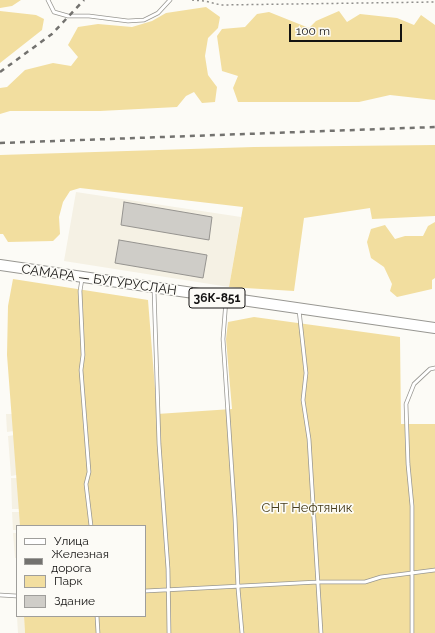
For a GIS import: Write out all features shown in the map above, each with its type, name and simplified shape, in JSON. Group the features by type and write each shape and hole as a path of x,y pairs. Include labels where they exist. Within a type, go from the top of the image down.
{"main road":[{"name":"САМАРА — БУГУРУСЛАН","path":"0,265 226,299 435,328"}],"lane":[{"path":"48,0 54,12 68,16 144,20 158,13 170,0"},
{"path":"82,278 80,291 83,356 81,370 89,472 86,484 91,525"},
{"path":"154,288 159,444 168,568 167,590 169,633"},
{"path":"226,299 223,338 242,633"},
{"path":"298,309 306,373 303,400 309,439 322,633"},
{"path":"412,633 412,506 408,464 406,404 414,384 430,369 435,368"},
{"path":"146,591 238,588 318,582 365,582 381,577 435,570"},
{"path":"0,595 16,596"},
{"path":"97,617 98,633"}],"path":[{"path":"192,0 205,0 221,5 435,2"}],"shaded area":[{"path":"76,192 241,217 229,287 64,261"},
{"path":"6,414 13,414 14,431 7,432"},
{"path":"15,435 17,475 11,476 8,436"},
{"path":"11,478 18,478 19,509 12,509"},
{"path":"12,512 20,512 20,525 16,525 16,530 13,530"},
{"path":"13,533 16,533 15,558"},
{"path":"17,617 24,617 25,633 18,633"}],"green space":[{"path":"0,0 21,0 12,6 0,8"},
{"path":"206,7 220,17 218,28 208,38 205,56 208,75 217,87 215,102 202,103 194,92 186,96 177,107 100,111 10,111 0,114 0,88 7,87 25,70 53,63 71,66 78,57 68,45 78,27 98,24 132,27 152,21 166,13"},
{"path":"0,11 36,15 44,19 42,30 0,63"},
{"path":"339,11 347,22 360,14 397,18 414,25 421,15 435,25 435,100 390,95 359,102 238,102 233,88 238,76 222,71 217,36 222,29 245,27 257,14 269,12 309,28 316,21"},
{"path":"435,145 435,216 372,219 370,208 304,218 294,291 229,287 243,207 80,188 70,191 63,202 59,217 60,234 53,241 8,242 3,234 0,234 0,155 254,147"},
{"path":"435,222 435,278 432,280 432,289 397,297 390,291 392,284 384,267 371,258 367,242 371,229 385,225 395,239 405,236 423,236 428,226"},
{"name":"СНТ Нефтяник","path":"13,279 148,300 157,414 232,409 226,339 228,322 254,317 400,337 401,424 435,424 435,633 25,633 24,617 146,617 146,525 20,525 7,355 8,306"}],"building":[{"path":"124,202 212,217 209,240 121,225"},
{"path":"119,240 207,255 203,278 115,263"}],"railway":[{"path":"0,72 52,34 84,0"},
{"path":"0,143 435,127"}]}
